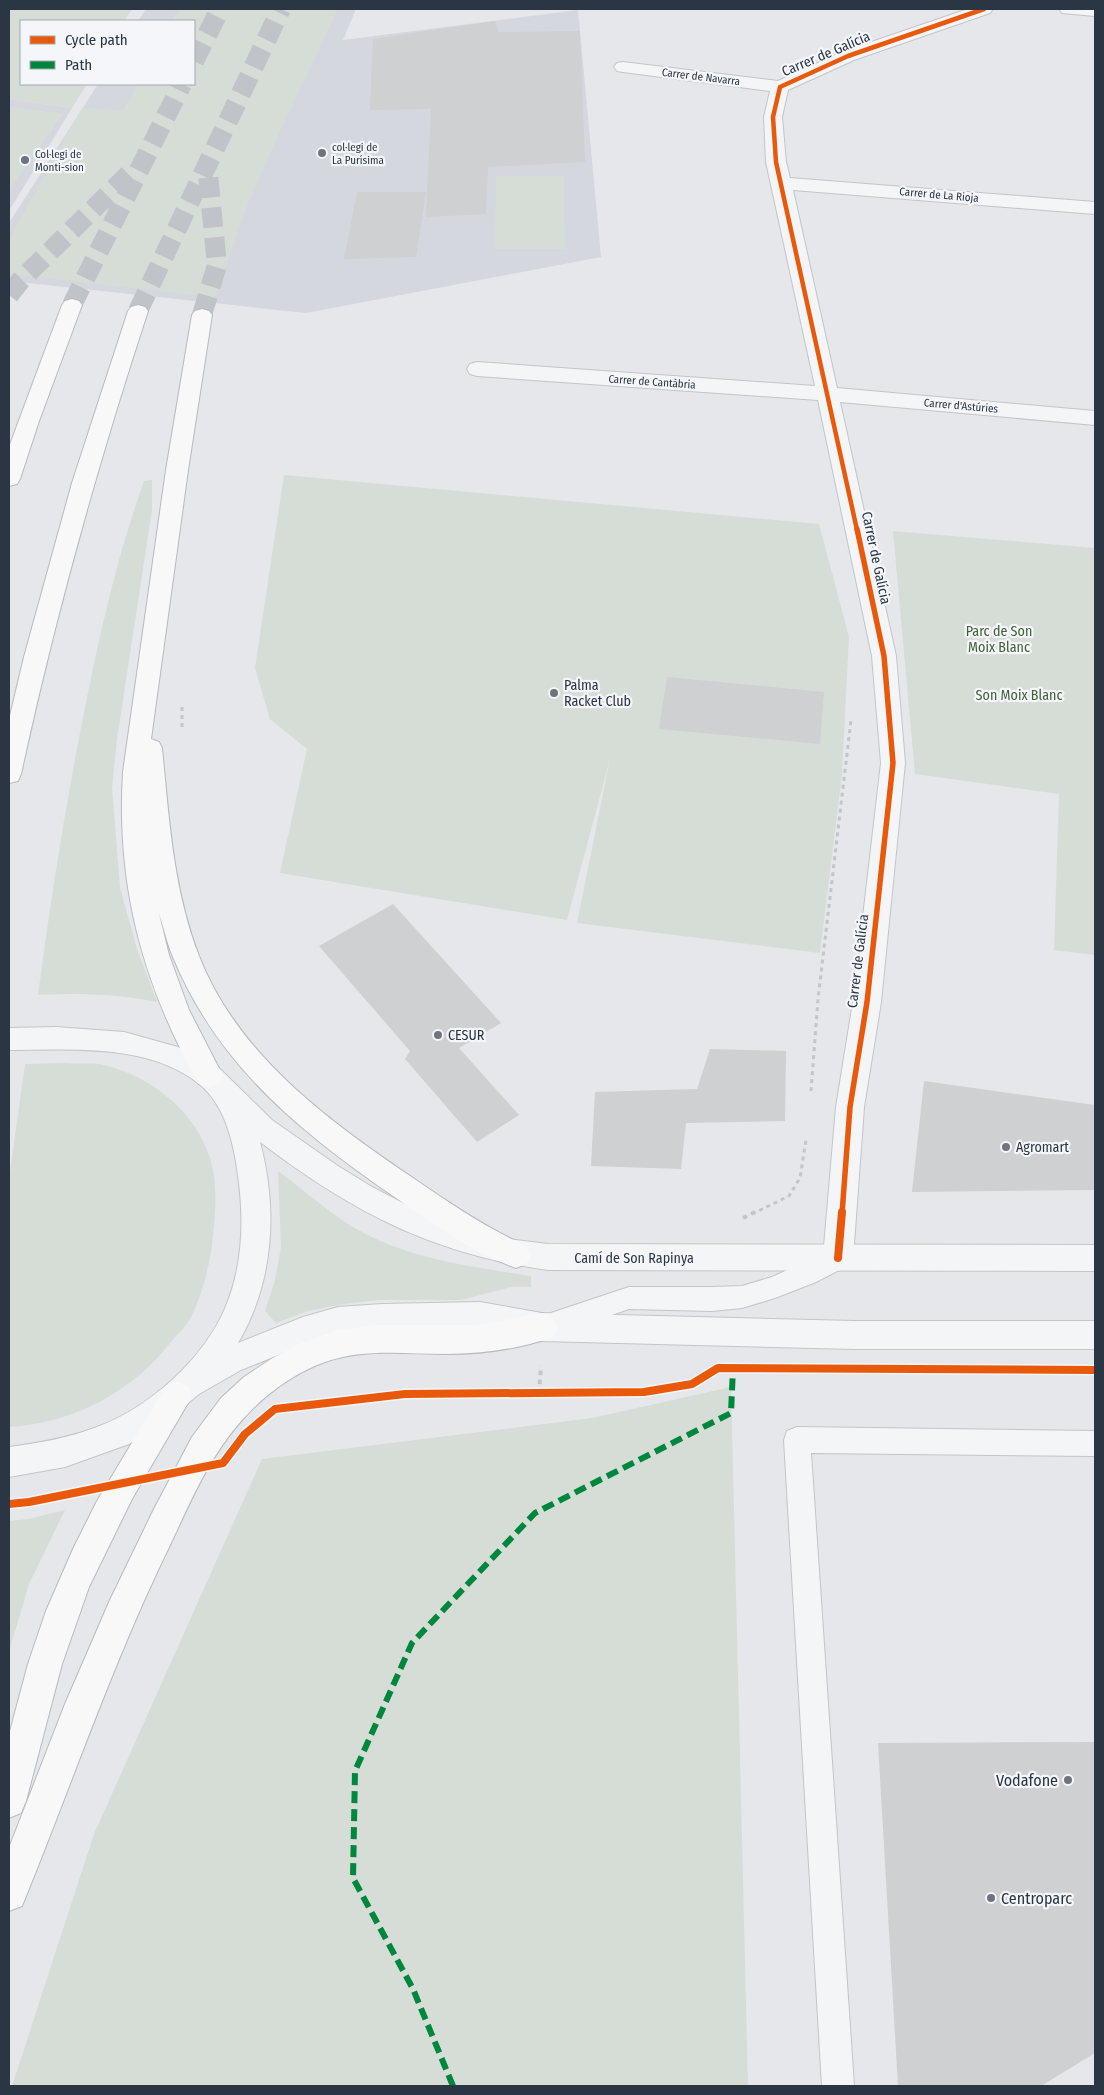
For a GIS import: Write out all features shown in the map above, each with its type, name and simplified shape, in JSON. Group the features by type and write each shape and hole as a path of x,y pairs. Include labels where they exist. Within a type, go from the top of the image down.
{"highway":[{"path":"9,479 28,421 72,305"},
{"path":"9,774 33,663 68,532 105,409 138,311"},
{"path":"202,315 170,511 156,628 144,695 134,774 134,803 135,831 142,885 159,968 175,1011 192,1047 215,1083"},
{"path":"144,695 158,828 172,910 194,973 224,1029 268,1082 342,1146 482,1239 516,1255"},
{"path":"9,1893 111,1634 148,1552 195,1462 213,1432 233,1407 281,1368 339,1344 373,1339 477,1340 542,1327"},
{"path":"9,1800 46,1659 72,1586 121,1484 184,1390"}],"street":[{"name":"Carrer de Galícia","path":"838,1258 850,1107 867,1002 893,763 884,656 776,162 773,116 780,87 848,56 984,9"},
{"path":"1068,9 1095,11"},
{"name":"Carrer de Navarra","path":"623,68 780,87"},
{"name":"Carrer de La Rioja","path":"782,183 1095,208"},
{"name":"Carrer de Cantàbria","path":"477,369 828,394"},
{"name":"Carrer d'Astúries","path":"828,394 1095,418"},
{"name":"Camí de Son Rapinya","path":"9,1040 51,1039 120,1042 148,1047 175,1057 215,1083 261,1127 364,1199 422,1225 485,1248 516,1255 548,1257 1095,1258"},
{"path":"184,1390 216,1350 235,1319 242,1301 253,1259 256,1230 256,1199 252,1170 238,1119 215,1083"},
{"path":"9,1462 39,1458 80,1448 116,1434 151,1416 184,1390 230,1360 271,1342 338,1321 382,1316 480,1315 542,1327 844,1334 1095,1335"}],"lane":[{"path":"542,1327 629,1298 712,1299 742,1297 775,1287 807,1274 838,1258"},
{"path":"838,2086 796,1440 1095,1443"}],"path":[{"path":"182,702 182,740"},
{"path":"811,1092 818,999 847,763 851,715"},
{"path":"736,1218 745,1218 789,1196 800,1178 806,1139"},
{"path":"530,1393 549,1393"}],"shaded area":[{"name":"col·legi de La Purísima","path":"146,9 356,9 343,40 578,10 601,257 306,313 9,281 9,223 97,85 195,85 195,20 139,20"},
{"name":"Col·legi de Monti-sion","path":"9,99 72,108 9,211"}],"green space":[{"path":"9,9 132,9 125,20 20,20 20,85 86,85 72,108 9,99"},
{"path":"179,9 338,9 247,206 215,297 9,274 9,239 82,108 123,110 137,85 195,85 195,20 173,20"},
{"name":"Col·legi de Monti-sion","path":"9,106 63,114 9,190"},
{"path":"496,176 564,176 565,249 495,249"},
{"name":"Palma Racket Club","path":"284,475 819,524 849,637 842,774 820,953 577,923 610,759 567,920 280,873 307,749 270,719 255,668"},
{"path":"152,480 152,510 117,739 112,788 120,888 137,949 157,1002 97,995 38,995 68,796 96,653 128,529 144,481"},
{"name":"Parc de Son Moix Blanc","path":"893,531 1095,548 1095,955 1054,950 1059,794 915,774"},
{"path":"25,1064 99,1064 133,1075 164,1094 189,1119 207,1150 215,1181 212,1247 202,1289 190,1319 155,1360 138,1376 99,1402 78,1412 33,1424 9,1427 9,1179"},
{"path":"278,1171 342,1220 364,1233 410,1252 458,1264 531,1276 531,1287 511,1287 461,1300 379,1300 344,1304 308,1311 276,1323 265,1311 275,1280 281,1247"},
{"path":"731,1387 748,2086 12,2086 94,1834 262,1459 592,1418"},
{"path":"65,1510 29,1584 9,1652 9,1521 29,1519"}],"building":[{"path":"495,21 498,32 580,31 585,162 488,167 486,214 426,217 431,109 370,110 373,39"},
{"path":"357,192 426,192 416,257 344,259"},
{"name":"Palma Racket Club","path":"667,677 824,692 820,744 659,729"},
{"name":"CESUR","path":"393,904 501,1023 459,1048 519,1115 477,1142 405,1059 410,1051 319,946"},
{"path":"710,1049 786,1051 785,1121 686,1123 681,1169 591,1166 595,1092 697,1089"},
{"name":"Agromart","path":"924,1081 1095,1105 1095,1190 912,1192"},
{"name":"Centroparc","path":"1095,1742 1095,2053 1041,2086 898,2086 878,1743"}],"tunnel":[{"path":"195,59 220,9"},
{"path":"207,165 281,9"},
{"path":"72,305 182,85"},
{"path":"138,311 207,165"},
{"path":"202,315 217,265 207,165"},
{"path":"9,295 21,280 130,173"}],"marked path":[{"path":"453,2086 413,1989 353,1878 355,1771 412,1643 535,1513 731,1413 733,1368"}],"cycle path":[{"path":"838,1258 850,1107 867,1002 893,763 884,656 776,162 773,117 780,87 848,56 984,9"},
{"path":"9,1504 29,1502 223,1463 245,1434 275,1409 405,1394 644,1392 692,1384 718,1368 1095,1370"}],"place":[{"name":"col·legi de La Purísima","path":"322,153"},
{"name":"Col·legi de Monti-sion","path":"25,160"},
{"name":"Palma Racket Club","path":"554,693"},
{"name":"CESUR","path":"438,1035"},
{"name":"Agromart","path":"1006,1147"},
{"name":"Vodafone","path":"1068,1780"},
{"name":"Centroparc","path":"991,1898"}],"park label":[{"name":"Son Moix Blanc","path":"1019,695"}]}
